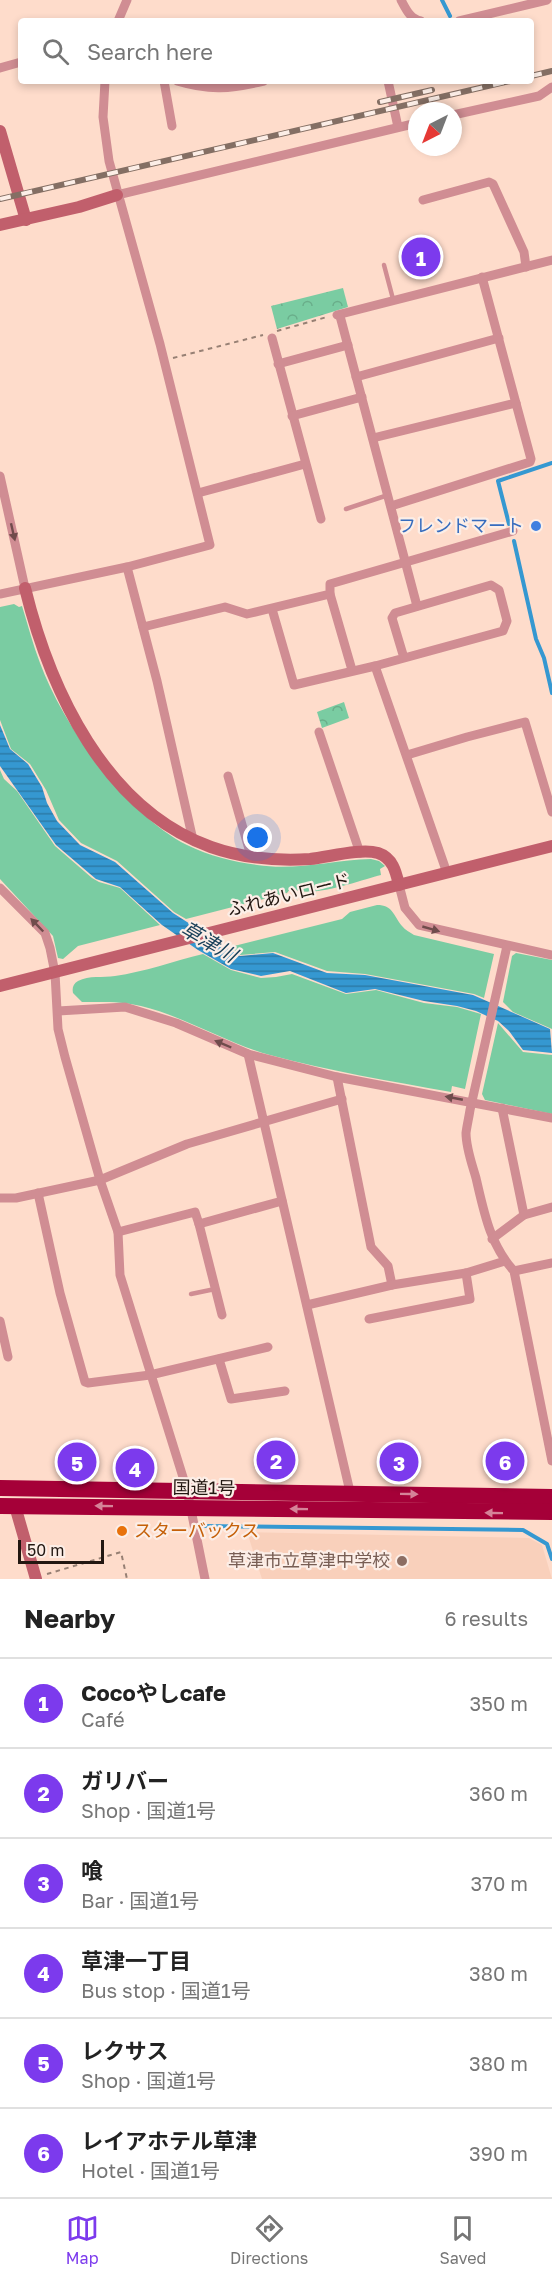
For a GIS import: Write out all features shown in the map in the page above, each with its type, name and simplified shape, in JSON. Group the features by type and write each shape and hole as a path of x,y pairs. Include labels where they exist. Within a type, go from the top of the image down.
{"highway":[{"name":"国道1号","path":"0,1488 188,1499 351,1502 552,1512"},
{"name":"国道1号","path":"351,1502 552,1497"},
{"name":"国道1号","path":"8,1506 188,1499"}],"street":[{"path":"119,18 127,0"},
{"path":"401,0 407,12 414,18"},
{"path":"472,18 547,0"},
{"path":"0,68 18,63"},
{"path":"4,592 127,567 210,545 164,361 109,161 103,117 105,84"},
{"path":"165,84 172,126"},
{"path":"190,84 213,89 231,85"},
{"path":"389,84 398,127"},
{"path":"462,113 539,96 552,87"},
{"path":"0,225 408,125"},
{"path":"0,131 26,220"},
{"path":"423,200 489,183 493,184 524,252 526,267"},
{"path":"417,606 357,377 338,315 393,299 552,260"},
{"path":"391,506 530,462 482,277"},
{"path":"272,338 321,519"},
{"path":"357,377 499,338"},
{"path":"278,364 348,345"},
{"path":"292,416 362,397"},
{"path":"373,438 516,403"},
{"path":"198,493 305,464"},
{"path":"0,476 34,623 58,686 85,737 122,784 144,807 166,824 193,840 226,852 251,856 308,859 379,853 388,858 396,872 400,897 405,908 419,925 552,955"},
{"path":"352,670 330,594 330,584 513,531"},
{"path":"127,567 193,840"},
{"path":"272,609 294,685 375,666 503,631 507,621 499,590 491,585 395,613 392,618 404,658"},
{"path":"143,627 225,607 247,614 330,594"},
{"path":"375,666 447,873"},
{"path":"407,755 525,722 552,812"},
{"path":"319,732 360,853"},
{"path":"228,776 251,856"},
{"name":"ふれあいロード","path":"0,986 552,846"},
{"path":"0,888 45,933 55,973 58,1029 100,1180 117,1232 120,1275 188,1499 205,1579"},
{"path":"507,946 466,1133 467,1147 492,1239 514,1271 552,1461"},
{"path":"58,1011 125,1008 176,1023 248,1054 337,1077 475,1097 502,1108 552,1118"},
{"path":"248,1054 351,1502"},
{"path":"337,1077 371,1247 388,1266 392,1285"},
{"path":"1,1195 15,1198 100,1180 187,1144 342,1099"},
{"path":"502,1108 524,1215"},
{"path":"38,1193 60,1293 85,1382 150,1375 268,1347"},
{"path":"199,1224 282,1201"},
{"path":"492,1239 524,1215 552,1207"},
{"path":"117,1232 195,1212 222,1315"},
{"path":"307,1305 392,1285 466,1273 505,1261"},
{"path":"514,1271 552,1263"},
{"path":"369,1319 470,1299 466,1273"},
{"path":"0,1321 8,1357"},
{"path":"219,1359 231,1399 285,1391"},
{"path":"0,1496 8,1506 36,1578"}],"lane":[{"path":"384,265 393,299"},
{"path":"346,508 388,495"},
{"path":"191,1294 216,1289"}],"path":[{"path":"164,361 338,315"},
{"path":"36,1578 121,1552 128,1579"}],"shaded area":[{"name":"草津市立草津中学校","path":"247,1532 529,1538 542,1545 552,1579 262,1579"}],"green space":[{"path":"343,288 348,307 277,329 271,306"},
{"path":"14,604 22,606 37,656 50,688 81,740 120,791 164,831 195,849 239,862 286,867 371,859 385,866 380,869 381,875 309,892 291,888 287,893 186,919 174,912 117,861 81,843 59,820 46,790 30,764 11,749 0,720 0,607"},
{"path":"344,702 349,718 322,728 317,712"},
{"path":"0,770 4,779 17,791 55,846 92,878 120,888 160,925 78,946 63,959 58,958 53,936 0,879"},
{"path":"377,905 390,909 403,927 414,935 494,954 484,998 474,994 365,974 327,971 275,952 240,955 230,947 342,919 350,912"},
{"path":"516,953 552,960 552,1029 513,1012 503,1002 512,956"},
{"path":"203,954 231,970 261,978 292,974 346,994 376,990 424,1003 457,1007 481,1014 465,1089 452,1086 451,1092 292,1061 254,1050 158,1011 126,1003 82,1002 73,993 74,985 82,979 126,974"},
{"path":"498,1023 523,1052 552,1055 552,1114 485,1100 482,1094"}],"water":[{"name":"草津川","path":"0,725 10,749 28,764 42,787 47,803 57,821 80,845 115,862 173,913 240,956 273,953 327,973 365,975 473,995 550,1029 552,1053 523,1050 509,1031 498,1021 476,1011 375,989 346,993 290,971 261,976 231,969 198,950 162,925 120,887 96,879 56,845 0,766"}],"waterway":[{"path":"442,0 450,16"},
{"path":"509,524 498,481 552,463"},
{"path":"514,541 536,639 544,658 552,693"},
{"path":"205,1526 523,1530 547,1544 552,1559"}],"railway":[{"path":"534,75 552,71"},
{"path":"0,199 497,84"},
{"path":"380,102 432,90"}],"place":[{"name":"Cocoやしcafe","path":"421,257"},
{"name":"フレンドマート","path":"536,526"},
{"name":"ガリバー","path":"276,1460"},
{"name":"レイアホテル草津","path":"505,1461"},
{"name":"レクサス","path":"77,1462"},
{"name":"喰","path":"399,1462"},
{"name":"草津一丁目","path":"135,1468"},
{"name":"スターバックス","path":"122,1531"},
{"name":"草津市立草津中学校","path":"402,1561"}]}
